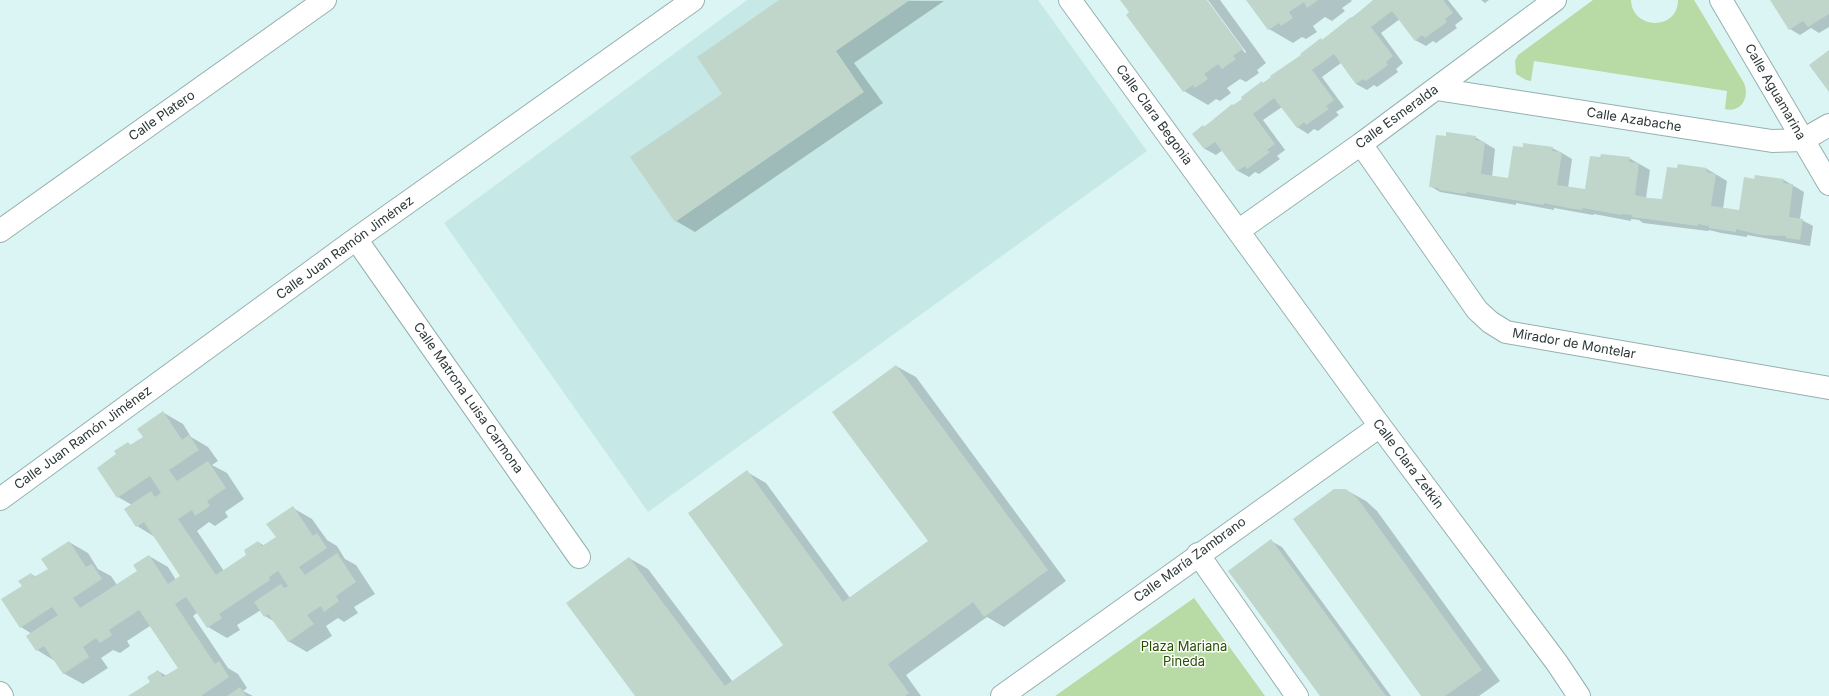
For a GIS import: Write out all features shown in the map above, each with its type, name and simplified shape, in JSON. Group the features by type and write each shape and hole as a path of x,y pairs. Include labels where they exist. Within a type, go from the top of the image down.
{"street":[{"name":"Calle Platero","path":"0,231 325,0"},
{"name":"Calle Clara Begonia","path":"1070,0 1238,231"},
{"name":"Calle Esmeralda","path":"1238,231 1361,144 1555,0"},
{"name":"Calle Aguamarina","path":"1722,0 1829,184"},
{"name":"Calle Juan Ramón Jiménez","path":"0,499 356,239 685,2"},
{"name":"Calle Azabache","path":"1436,89 1772,141 1803,140 1829,125"},
{"name":"Mirador de Montelar","path":"1361,144 1477,310 1490,322 1506,332 1829,388"},
{"name":"Calle Clara Zetkin","path":"1238,231 1380,426 1553,656 1579,696"},
{"name":"Calle Matrona Luisa Carmona","path":"356,239 579,557"},
{"name":"Calle María Zambrano","path":"1002,696 1198,554 1380,426"},
{"path":"1198,554 1298,696"}],"shaded area":[{"path":"747,0 1038,0 1147,151 648,512 444,223"}],"green space":[{"path":"1593,0 1631,0 1633,10 1639,17 1646,21 1655,23 1663,22 1671,17 1676,10 1678,0 1694,0 1744,83 1746,94 1743,103 1736,109 1725,109 1727,91 1534,61 1531,81 1526,80 1516,74 1515,61 1518,55"},
{"name":"Plaza Mariana Pineda","path":"1194,598 1265,696 1055,696"}],"building":[{"path":"779,0 910,0 836,51 864,92 675,222 630,157 722,94 697,57"},
{"path":"1120,0 1207,0 1243,49 1233,56 1236,59 1222,69 1218,64 1204,74 1208,79 1195,88 1193,85 1183,92 1126,15 1129,12"},
{"path":"1246,0 1318,0 1307,8 1304,2 1289,12 1293,18 1281,26 1279,23 1268,30"},
{"path":"1373,0 1443,0 1453,13 1445,19 1447,22 1425,38 1422,35 1415,41 1392,11 1371,27 1393,56 1386,62 1388,65 1366,81 1363,79 1356,84 1334,54 1312,70 1334,100 1326,106 1329,109 1306,125 1304,122 1297,128 1274,98 1253,114 1275,144 1267,150 1270,152 1247,169 1245,166 1237,171 1215,142 1204,149 1192,134 1203,125 1204,127 1232,104 1233,105 1242,99 1241,97 1301,55 1300,54 1321,38 1322,40 1351,17 1352,18"},
{"path":"1770,0 1829,0 1829,14 1808,27 1803,21 1789,30"},
{"path":"1829,50 1829,92 1809,65"},
{"path":"1446,132 1476,136 1475,140 1485,142 1481,174 1508,178 1513,146 1523,147 1523,143 1553,147 1552,151 1562,152 1557,185 1585,189 1590,156 1600,157 1601,154 1630,157 1629,162 1639,163 1635,195 1649,198 1662,199 1667,167 1677,168 1678,164 1707,168 1706,172 1716,174 1711,206 1739,210 1744,177 1754,179 1755,175 1784,179 1783,183 1793,184 1789,217 1803,219 1800,240 1786,238 1786,236 1761,235 1736,229 1736,232 1709,228 1709,226 1698,224 1698,226 1632,217 1632,215 1621,215 1583,208 1582,210 1568,208 1544,203 1544,205 1467,192 1466,194 1439,190 1439,188 1429,187 1436,135 1446,136"},
{"path":"896,365 1048,570 984,617 973,602 888,664 909,693 905,696 635,696 566,603 629,557 725,686 783,645 688,513 747,470 843,602 928,541 832,412"},
{"path":"163,411 182,440 189,435 199,450 169,470 177,481 208,461 226,488 207,501 210,506 195,516 192,510 178,519 216,575 246,555 244,550 258,541 262,546 276,537 266,524 293,506 313,536 317,533 327,548 299,567 305,575 337,553 356,582 336,596 339,601 324,612 321,606 307,615 314,624 288,642 268,614 264,617 254,602 281,584 284,588 288,586 278,571 269,577 270,580 219,614 222,618 207,628 186,597 175,604 215,664 219,661 229,677 201,696 128,696 150,682 147,677 158,670 163,677 178,668 139,610 109,630 112,635 100,643 96,638 83,647 89,657 63,674 44,646 36,651 26,636 58,615 52,607 20,628 1,599 22,586 18,581 31,573 34,577 48,569 41,559 69,541 86,567 92,564 102,579 73,598 80,608 137,571 133,565 149,555 168,584 180,576 144,522 136,527 124,509 151,491 155,497 161,493 150,476 117,498 97,468 116,454 114,451 128,442 130,445 143,437 137,429"},
{"path":"1334,489 1346,489 1358,499 1482,670 1445,696 1421,696 1293,519"},
{"path":"1271,539 1386,696 1320,696 1228,571"},
{"path":"240,687 246,696 227,696"}]}
